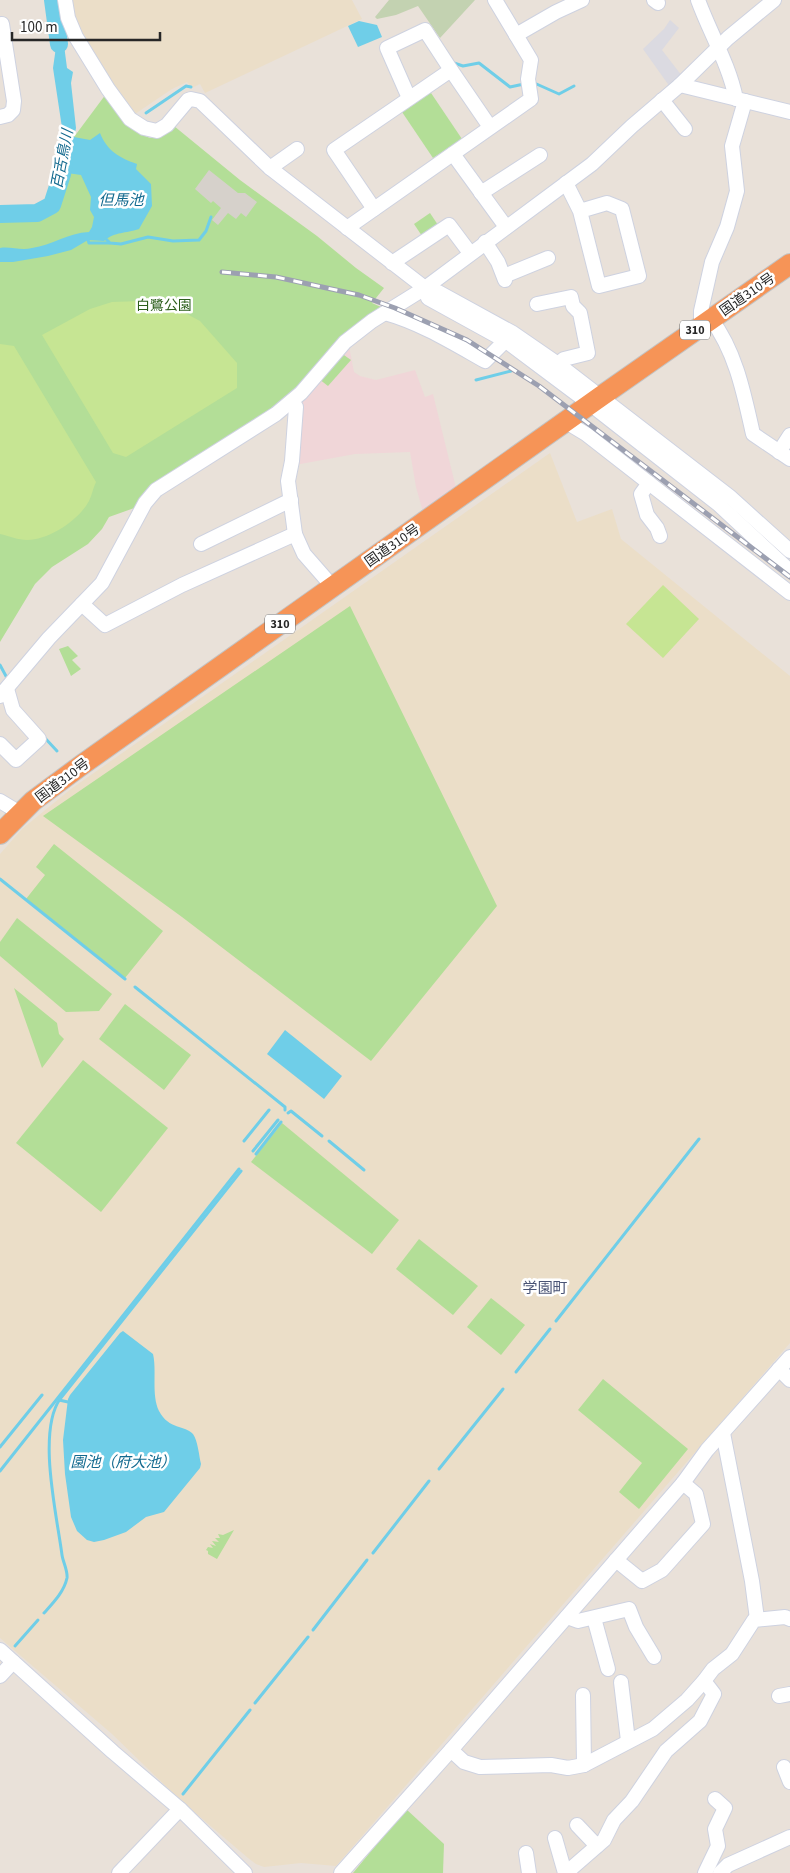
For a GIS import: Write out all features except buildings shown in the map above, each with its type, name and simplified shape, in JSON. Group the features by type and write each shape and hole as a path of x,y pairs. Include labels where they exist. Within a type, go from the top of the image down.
{"highway":[{"name":"国道310号","path":"0,834 33,801 83,764 595,400 790,264"}],"street":[{"path":"65,0 68,18 76,37 108,89 130,119 144,128 157,131 167,125 188,100 200,100 270,168 424,288 438,292 509,337 558,364 595,400 718,504 790,571"},
{"path":"347,228 531,99 528,79 531,60 495,0"},
{"path":"516,35 556,12 582,0"},
{"path":"698,0 717,48 741,100 732,146 737,191 727,227 712,262 701,311 706,322 730,350 745,400 752,434 785,455 790,435"},
{"path":"0,744 16,760 39,739 13,710 3,693 49,638 102,583 146,503 156,490 276,414 301,393 345,342 424,288 592,164 680,85 717,48 774,0"},
{"path":"0,117 8,115 13,110 14,101 2,24"},
{"path":"409,98 387,48 426,30 450,70 490,127"},
{"path":"374,209 334,150 450,70"},
{"path":"680,85 790,112"},
{"path":"662,100 685,128"},
{"path":"270,168 297,149"},
{"path":"452,154 506,227"},
{"path":"481,193 540,155"},
{"path":"566,183 580,211 599,286 639,276 622,209 607,203 580,211"},
{"path":"392,263 449,224 470,253"},
{"path":"485,242 498,262 505,278 548,258"},
{"path":"537,304 571,297 573,306 580,313 588,353 564,359 558,364"},
{"path":"385,313 400,317 433,332 485,361 509,337"},
{"path":"509,337 729,496 790,551"},
{"path":"292,401 296,407 292,461 288,481 295,534 304,554 332,586"},
{"path":"566,422 586,434 790,592"},
{"path":"649,483 641,494 648,515 660,536"},
{"path":"201,544 291,500"},
{"path":"82,604 105,625 182,585 295,534"},
{"path":"0,801 20,813"},
{"path":"341,1873 567,1617 683,1483 707,1450 790,1357"},
{"path":"779,1370 790,1380"},
{"path":"723,1433 752,1581 757,1619"},
{"path":"616,1560 642,1581 662,1570 703,1524 696,1494 683,1483"},
{"path":"567,1617 578,1621 629,1609 636,1626 654,1656"},
{"path":"451,1750 464,1762 480,1767 552,1765 568,1768 584,1765 653,1729 687,1700 713,1669 732,1654 754,1620 785,1617 790,1619"},
{"path":"594,1618 608,1669"},
{"path":"0,1650 113,1752 180,1809 245,1873"},
{"path":"0,1676 12,1662"},
{"path":"555,1838 566,1873 604,1840 614,1820 632,1801 666,1751 700,1721 714,1694 704,1681"},
{"path":"621,1682 628,1741"},
{"path":"583,1695 584,1765"},
{"path":"784,1766 790,1782"},
{"path":"705,1873 718,1846 715,1829 725,1808 715,1799"},
{"path":"119,1873 180,1809"},
{"path":"577,1825 597,1846"},
{"path":"720,1873 728,1865 790,1837 790,1843"},
{"path":"526,1852 529,1873"}],"shaded area":[{"path":"69,0 352,0 362,19 205,93 200,84 192,88 187,82 172,89 132,116 78,32"},
{"path":"670,20 679,28 662,50 682,76 670,87 643,49 664,29"},
{"path":"209,170 238,193 245,193 257,202 246,217 241,213 236,219 228,213 218,225 212,220 221,208 213,201 211,203 195,189"},
{"path":"349,346 354,372 360,376 376,380 415,370 425,397 433,394 456,488 423,512 416,487 410,452 355,454 295,465 301,401"},
{"path":"550,453 577,522 612,509 621,539 790,676 790,1343 336,1866 301,1863 264,1867 248,1858 179,1799 112,1734 0,1638 0,854 22,829 71,789"}],"green space":[{"path":"389,0 475,0 440,38 418,6 396,15 377,19 375,17"},
{"path":"429,90 462,139 433,158 400,109"},
{"name":"白鷺公園","path":"106,94 127,121 141,134 154,138 174,126 240,180 317,236 384,288 372,303 381,307 333,346 286,399 137,507 109,517 102,529 88,544 52,567 35,584 0,642 0,218 37,217 55,207 66,173 74,137"},
{"path":"430,213 438,225 422,236 414,224"},
{"path":"142,301 170,305 200,321 237,363 237,388 126,457 113,453 42,335 90,309 112,302"},
{"path":"0,344 14,346 96,482 89,501 71,522 54,533 36,539 27,540 0,534"},
{"path":"341,353 351,360 328,386 319,379"},
{"path":"663,585 699,619 663,658 626,624"},
{"path":"350,606 497,906 371,1061 182,917 43,816"},
{"path":"68,646 78,656 72,660 81,669 71,676 59,649"},
{"path":"54,844 163,931 125,978 26,899 45,875 36,867"},
{"path":"17,918 112,994 99,1011 66,1012 0,956 0,942"},
{"path":"14,988 57,1023 59,1034 64,1039 42,1068"},
{"path":"125,1004 191,1055 164,1090 99,1039"},
{"path":"83,1060 168,1128 101,1212 16,1143"},
{"path":"282,1123 399,1220 372,1254 251,1162"},
{"path":"419,1239 478,1286 453,1315 396,1269"},
{"path":"491,1298 525,1325 501,1355 467,1327"},
{"path":"603,1379 688,1449 639,1509 619,1492 642,1463 578,1410"},
{"path":"234,1530 217,1559 208,1554 206,1550 208,1547 213,1548 210,1544 216,1546 212,1541 219,1542 215,1538 220,1538 218,1534 223,1535"},
{"path":"406,1809 444,1844 443,1873 353,1873"}],"water":[{"path":"359,21 377,25 382,37 358,47 348,26"},
{"name":"但馬池","path":"58,22 67,68 73,72 71,83 76,128 74,137 90,140 100,133 110,149 137,164 136,169 151,184 152,206 139,229 134,231 117,234 104,241 88,240 71,250 48,256 13,262 0,262 0,248 28,249 89,232 92,227 94,217 90,210 91,197 81,175 60,172 64,141 53,68 56,47 55,23"},
{"path":"285,1030 342,1076 324,1099 267,1054"},
{"name":"園池（府大池）","path":"123,1331 153,1354 155,1398 159,1411 167,1421 193,1434 201,1464 200,1468 164,1512 146,1517 126,1532 94,1542 87,1540 77,1531 71,1517 65,1474 63,1440 68,1399"}],"waterway":[{"name":"百舌鳥川","path":"53,0 59,44"},
{"path":"454,63 463,66 479,63 510,87 524,84"},
{"path":"532,82 559,94 574,86"},
{"path":"146,113 186,86 191,87"},
{"name":"百舌鳥川","path":"0,214 37,213 52,205 62,174 66,149"},
{"path":"106,239 110,243 121,244 148,237 173,241 199,240 206,231 211,217"},
{"path":"88,240 89,243 109,243"},
{"path":"476,380 511,371"},
{"path":"0,665 7,678"},
{"path":"44,737 57,751"},
{"path":"0,879 125,979"},
{"path":"135,987 285,1107 285,1110"},
{"path":"244,1141 269,1110"},
{"path":"288,1113 291,1111 322,1136"},
{"path":"253,1151 278,1120"},
{"path":"256,1154 281,1122"},
{"path":"556,1321 699,1139"},
{"path":"329,1141 364,1170"},
{"path":"0,1471 239,1169"},
{"path":"44,1613 61,1593 67,1578 53,1497 49,1453 53,1414 60,1399 241,1171"},
{"path":"516,1372 550,1329"},
{"path":"439,1469 503,1389"},
{"path":"0,1447 42,1395"},
{"path":"59,1400 68,1402"},
{"path":"373,1553 429,1481"},
{"path":"313,1630 367,1560"},
{"path":"15,1646 38,1620"},
{"path":"255,1703 308,1637"},
{"path":"183,1794 250,1710"}],"railway":[{"path":"222,272 276,277 359,295 395,308 467,340 539,386 790,577"}],"district":[{"name":"学園町","path":"545,1288"}]}
